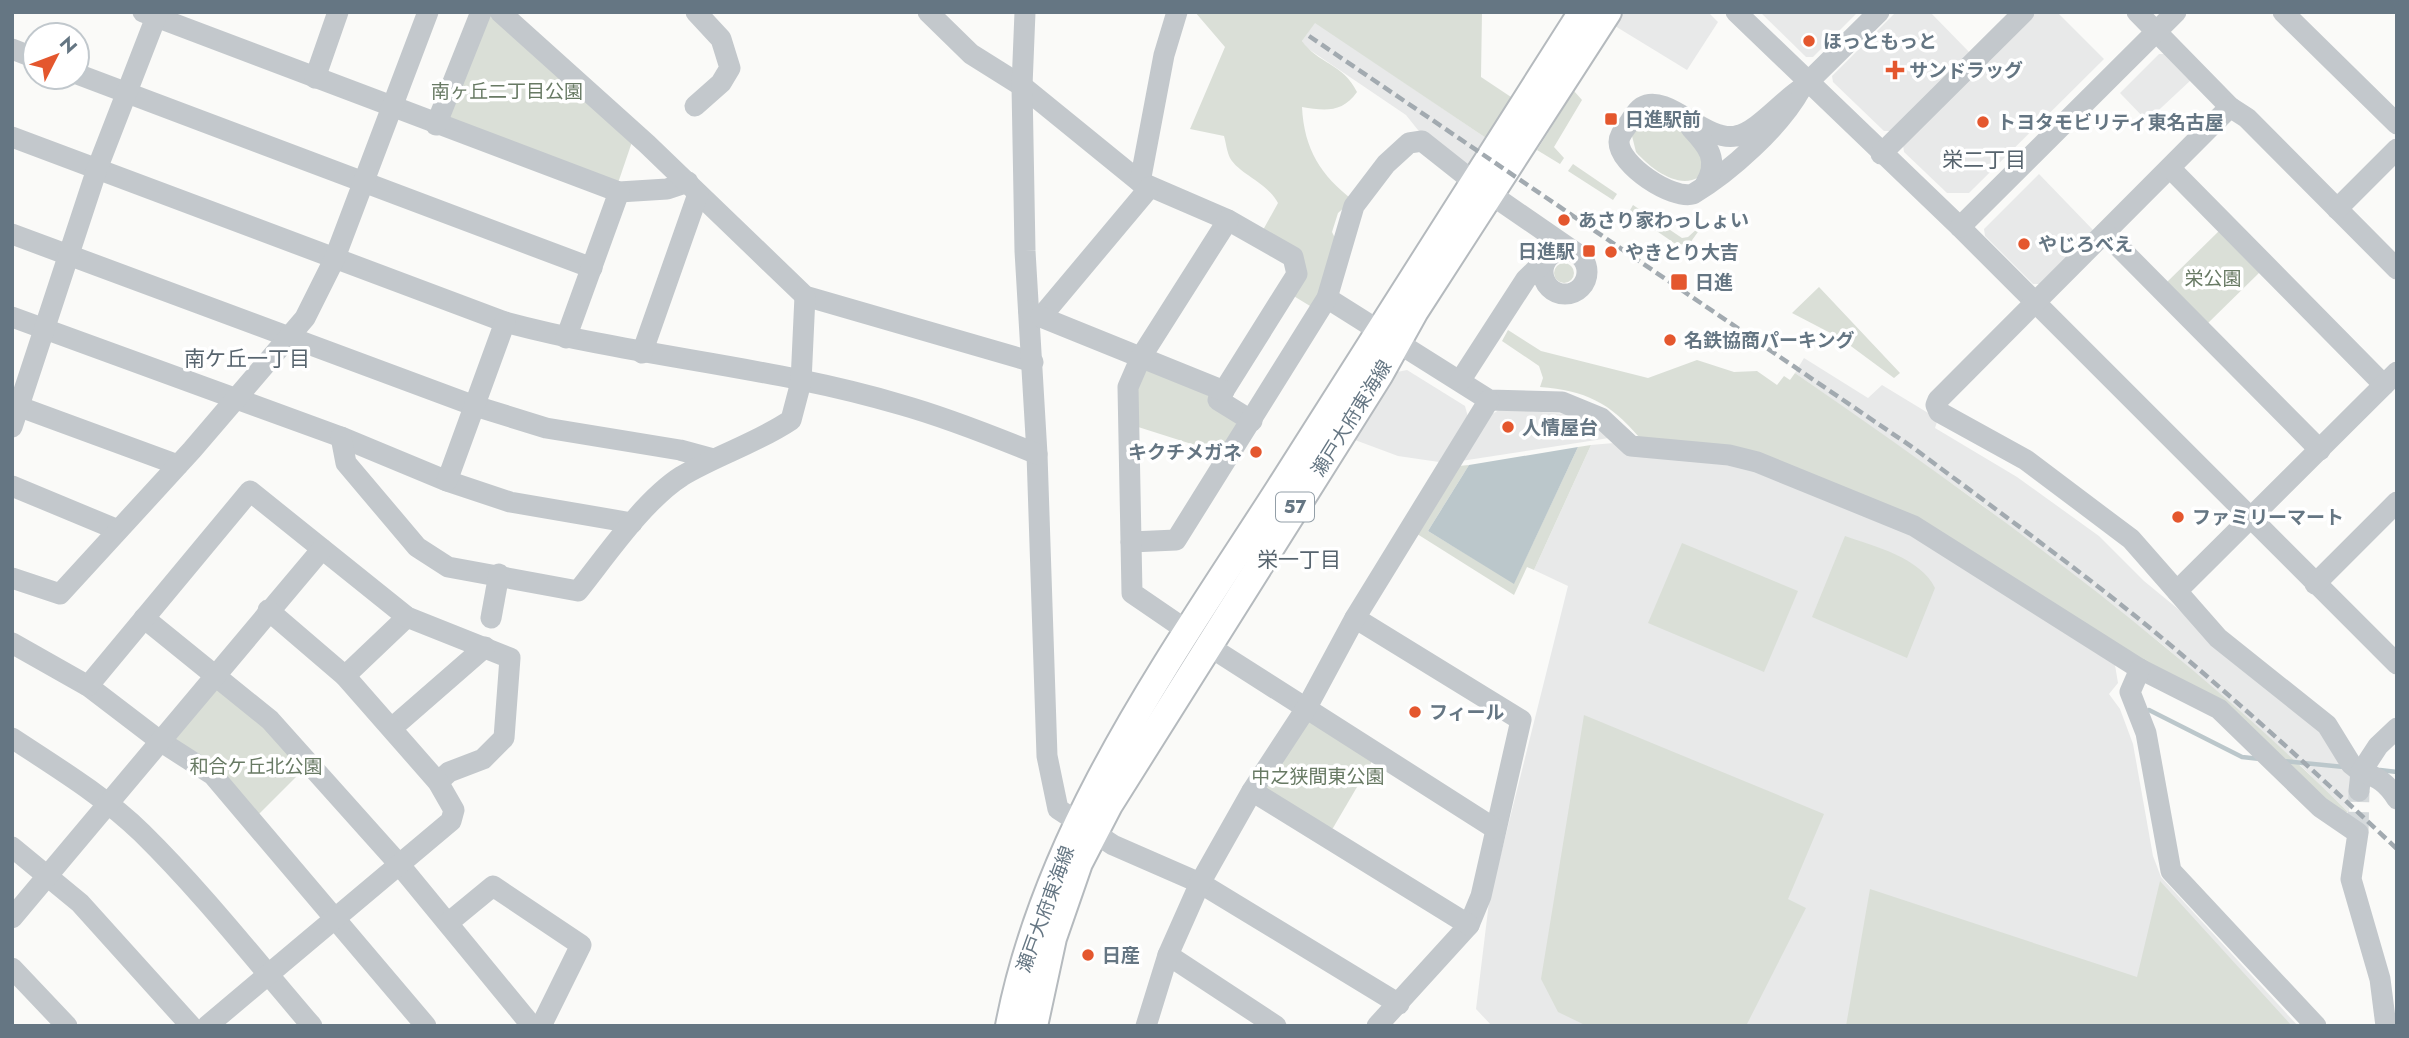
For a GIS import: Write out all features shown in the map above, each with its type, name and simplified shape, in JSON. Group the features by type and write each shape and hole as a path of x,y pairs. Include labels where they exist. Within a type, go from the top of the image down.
{"main road":[{"name":"瀬戸大府東海線","path":"1483,189 1582,12"},
{"name":"瀬戸大府東海線","path":"1009,1026 1018,981 1047,894 1086,829 1131,726 1198,638 1483,189 1608,12"},
{"name":"瀬戸大府東海線","path":"1034,1026 1053,938 1079,863 1086,829"}],"street":[{"path":"315,78 338,12"},
{"path":"12,578 60,594 178,466 290,336 314,303 334,260 428,12"},
{"path":"436,125 481,12"},
{"path":"500,12 693,188 805,296 1033,362"},
{"path":"695,106 721,83 730,68 721,39 696,12"},
{"path":"928,12 971,54 1022,86 1145,184 1227,220 1293,257 1297,274 1219,400 1252,421"},
{"path":"1025,12 1022,86 1035,314 1033,362 1047,756 1058,809 1113,845 1200,883 1399,1004"},
{"path":"1035,314 1145,184 1164,55 1177,12"},
{"path":"1735,12 1804,85 1960,227 2315,584 2393,652"},
{"path":"1804,85 1788,111 1705,185 1687,195 1673,193 1634,167 1621,152 1620,136 1637,111 1646,105 1662,106 1712,133 1739,136 1751,130 1804,85 1879,12"},
{"path":"1881,154 2024,12"},
{"path":"2137,12 2230,107 2247,118 2397,270"},
{"path":"1960,227 2176,12"},
{"path":"2283,12 2397,124"},
{"path":"12,427 15,405 44,329 152,14 436,125 619,192 693,188"},
{"path":"91,79 592,268"},
{"path":"2230,107 1938,400 1937,409 2026,460 2062,490 2099,512 2131,539 2218,638 2327,725 2360,781"},
{"path":"1681,116 1709,147 1712,166 1705,185"},
{"path":"12,137 505,322 566,338 801,382 901,404 1037,454"},
{"path":"1131,542 1176,540 1327,298 1354,206 1386,164 1409,143 1422,141 1483,189 1576,253 1585,264 1586,277 1578,289 1566,294 1548,286 1543,273 1546,260"},
{"path":"2337,209 2397,149"},
{"path":"2170,168 2390,379 2177,591"},
{"path":"642,353 693,188"},
{"path":"566,338 619,192"},
{"path":"1227,220 1141,357 1128,387 1132,593 1494,828"},
{"path":"2105,233 2320,450"},
{"path":"12,234 475,406 546,428 680,450 713,459"},
{"path":"1460,382 1526,279 1556,251 1576,253"},
{"path":"341,437 346,463 417,547 448,567 578,591 632,523 679,478 713,459 769,435 791,419 801,382 805,296"},
{"path":"1327,298 1489,400 1562,402 1601,418 1631,446 1729,455 1758,462 1914,526 2140,668 2218,709 2320,807 2358,833 2351,879 2380,979 2386,1026"},
{"path":"1035,314 1224,391"},
{"path":"12,317 233,400 341,437 447,481 510,502 632,523"},
{"path":"447,481 505,322"},
{"path":"1146,1026 1167,954 1200,883 1252,791 1307,707 1355,618 1489,400"},
{"path":"15,405 178,466"},
{"path":"12,486 118,530"},
{"path":"88,686 250,491 407,617 510,658 504,738 483,759 449,772 438,782"},
{"path":"2315,584 2397,502"},
{"path":"12,918 215,673 322,549"},
{"path":"491,618 499,575"},
{"path":"207,1026 266,973 451,821 454,810 438,782 345,676 268,610"},
{"path":"345,676 407,617"},
{"path":"144,618 270,720 398,863 532,1026"},
{"path":"1355,618 1521,720 1494,828 1481,896 1469,925 1377,1026"},
{"path":"12,643 88,686 160,741 213,775 426,1026"},
{"path":"392,727 485,647"},
{"path":"2140,668 2130,692 2146,733 2171,871 2316,1026"},
{"path":"2360,781 2378,746 2397,728"},
{"path":"12,738 140,831 215,910 312,1026"},
{"path":"2360,781 2377,777 2389,786 2397,799"},
{"path":"1252,791 1469,925"},
{"path":"12,847 80,903 191,1026"},
{"path":"448,923 493,886 581,945 541,1026"},
{"path":"1167,954 1276,1026"},
{"path":"12,968 67,1026"}],"shaded area":[{"path":"1624,12 1708,12 1718,22 1687,70 1615,26"},
{"name":"ほっともっと","path":"1760,12 1858,12 1813,57 1806,57"},
{"path":"1896,12 1930,12 1970,53 1891,131 1884,131 1833,82 1832,76"},
{"name":"トヨタモビリティ東名古屋","path":"2036,12 2057,12 2104,59 1969,193 1947,193 1904,152 1903,145"},
{"path":"1315,22 1486,138 1467,168 1418,130 1406,115 1307,48 1302,41"},
{"path":"2159,54 2166,54 2192,79 2147,121 2120,93"},
{"path":"2039,174 2094,231 2041,284 2033,284 1985,236 1984,229"},
{"path":"1804,358 1868,398 1882,385 1938,419 1935,428 2017,477 2099,536 2144,581 2317,723 2353,774 2349,813 2301,766 2163,645 1982,505 1795,373"},
{"path":"1407,370 1465,406 1468,417 1439,462 1398,456 1355,440 1397,372"},
{"path":"1501,409 1567,414 1593,425 1609,438 1461,461 1492,414"},
{"path":"1614,443 1748,463 1908,528 2115,665 2118,683 2109,694 2120,709 2133,744 2153,856 2161,877 2298,1026 1492,1026 1476,1009 1489,902 1568,586 1534,570 1591,445"},
{"path":"1578,447 1514,584 1428,531 1469,465"}],"green space":[{"name":"南ヶ丘二丁目公園","path":"487,12 633,139 618,183 445,118"},
{"path":"1195,12 1482,12 1481,77 1511,97 1486,138 1315,23 1302,41 1315,55 1345,75 1357,92 1345,104 1332,109 1302,107 1306,136 1316,160 1332,181 1353,200 1338,213 1332,232 1338,244 1315,309 1292,295 1304,276 1263,230 1278,203 1261,184 1234,164 1224,136 1190,129 1225,47"},
{"path":"1574,91 1582,100 1554,147 1564,158 1560,164 1537,150"},
{"path":"1649,118 1674,125 1702,149 1706,156 1699,177 1682,181 1674,179 1657,170 1636,152 1632,136 1641,122"},
{"path":"1573,164 1617,194 1613,200 1568,171"},
{"path":"1633,205 1682,238 1700,229 1690,243 1677,245 1629,212"},
{"name":"栄公園","path":"2220,230 2261,271 2205,326 2164,285"},
{"path":"1564,263 1571,266 1574,273 1571,280 1564,283 1557,280 1554,273 1557,266"},
{"path":"1819,287 1900,373 1894,378 1840,338 1792,313"},
{"path":"1508,330 1541,351 1648,378 1697,360 1734,372 1757,371 1777,385 1784,376 1790,380 1795,373 2012,527 2082,581 2219,693 2349,813 2322,804 2221,706 2144,666 1915,520 1639,437 1617,415 1596,400 1584,395 1540,387 1543,378 1539,366 1502,341"},
{"path":"1146,362 1216,391 1239,428 1223,454 1135,426 1136,389"},
{"path":"1591,445 1534,570 1527,567 1514,595 1414,532 1458,466 1469,465 1428,531 1514,583 1578,447"},
{"path":"1845,536 1896,554 1919,569 1935,588 1907,658 1812,617"},
{"path":"1682,543 1798,591 1764,672 1648,623"},
{"name":"和合ケ丘北公園","path":"216,687 264,723 306,767 256,817 175,739"},
{"path":"1584,715 1824,814 1788,899 1806,908 1746,1026 1587,1026 1558,1012 1541,979"},
{"name":"中之狭間東公園","path":"1309,719 1374,758 1333,828 1329,830 1267,791 1266,785"},
{"path":"2160,881 2292,1026 1846,1026 1870,889 2137,977"}],"waterway":[{"path":"2149,710 2242,757 2260,759"},
{"path":"2283,761 2344,767"},
{"path":"2380,770 2397,772"}],"tunnel":[{"path":"2358,833 2359,791"}],"railway":[{"path":"1309,36 1915,449 2168,643 2284,744 2397,849"}],"place":[{"name":"ほっともっと","path":"1809,41"},
{"name":"サンドラッグ","path":"1895,70"},
{"name":"日進駅前","path":"1611,119"},
{"name":"トヨタモビリティ東名古屋","path":"1983,122"},
{"name":"あさり家わっしょい","path":"1564,220"},
{"name":"やじろべえ","path":"2024,244"},
{"name":"日進駅","path":"1589,251"},
{"name":"やきとり大吉","path":"1611,252"},
{"name":"日進","path":"1679,282"},
{"name":"名鉄協商パーキング","path":"1670,340"},
{"name":"人情屋台","path":"1508,427"},
{"name":"キクチメガネ","path":"1256,452"},
{"name":"ファミリーマート","path":"2178,517"},
{"name":"フィール","path":"1415,712"},
{"name":"日産","path":"1088,955"}],"district":[{"name":"栄二丁目","path":"1984,160"},
{"name":"南ケ丘一丁目","path":"247,359"},
{"name":"栄一丁目","path":"1299,560"}]}
